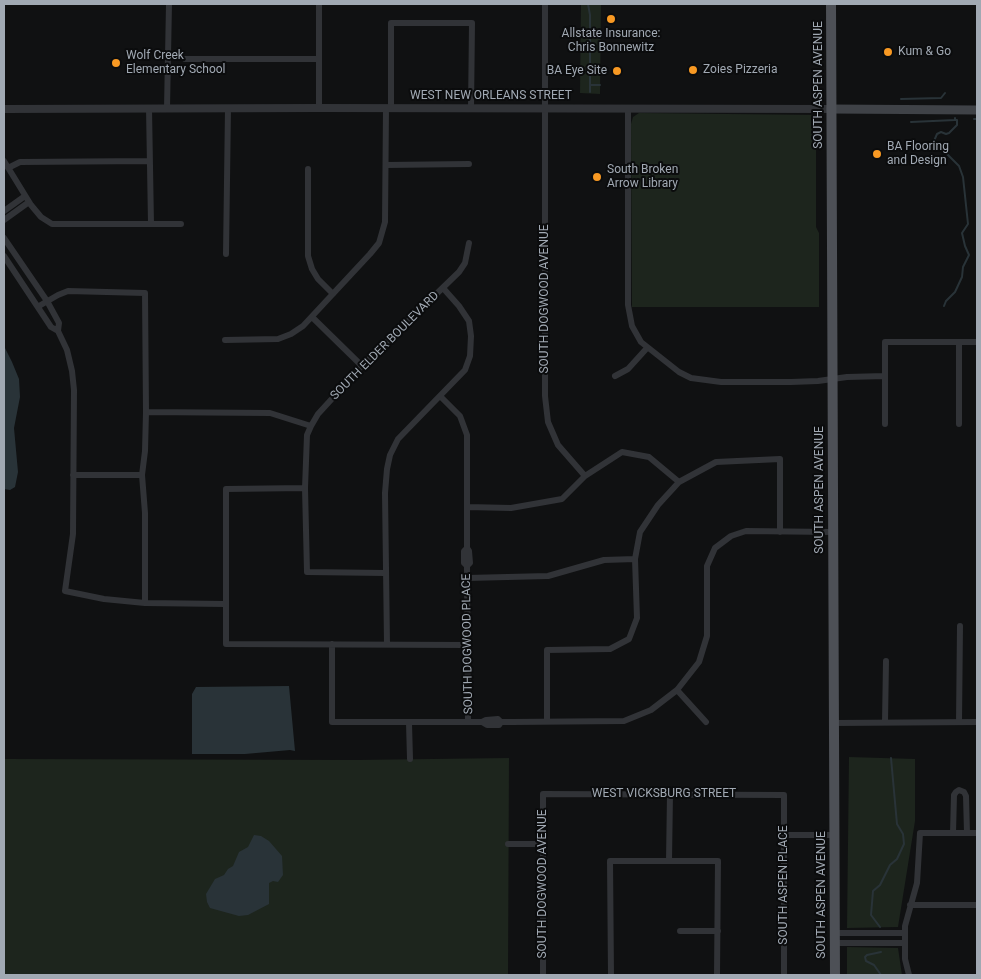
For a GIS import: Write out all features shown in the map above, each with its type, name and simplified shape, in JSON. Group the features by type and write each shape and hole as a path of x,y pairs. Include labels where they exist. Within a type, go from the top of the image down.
{"main road":[{"name":"SOUTH ASPEN AVENUE","path":"831,4 835,975"},
{"name":"WEST NEW ORLEANS STREET","path":"831,109 977,110"}],"street":[{"path":"167,108 169,4"},
{"path":"319,4 319,108"},
{"name":"SOUTH DOGWOOD AVENUE","path":"545,4 546,410 552,433 558,444 585,476"},
{"path":"226,340 278,339 297,330 312,317 379,242 385,222 391,22 472,23 471,109"},
{"path":"185,59 319,59"},
{"path":"149,108 151,224"},
{"path":"226,254 228,108"},
{"name":"WEST NEW ORLEANS STREET","path":"4,109 831,109"},
{"path":"628,109 628,306 632,326 647,348 679,372 691,378 721,382 818,381 847,376 885,376"},
{"path":"8,168 20,162 36,161 149,161"},
{"path":"4,162 25,196 41,217 52,224 180,224"},
{"path":"386,165 469,164"},
{"path":"308,169 308,256 312,270 333,294"},
{"path":"14,214 6,209 25,196"},
{"path":"4,220 30,202"},
{"path":"4,238 60,323 58,331"},
{"name":"SOUTH ELDER BOULEVARD","path":"385,573 307,572 305,488 307,435 326,405 362,366 459,272 464,263 469,243"},
{"path":"15,255 5,260 39,306 51,327 58,331 67,350 74,390 73,534 65,591 104,599 144,603 225,604"},
{"path":"387,644 385,493 386,469 390,455 398,439 466,370 470,356 471,336 469,321 443,288"},
{"path":"39,306 68,291 145,293 146,412 142,475 145,513 144,603"},
{"path":"312,317 362,366"},
{"path":"885,424 885,342 977,342"},
{"path":"959,342 959,424"},
{"path":"615,376 628,369 647,348"},
{"name":"SOUTH DOGWOOD PLACE","path":"440,396 460,416 467,435 467,548 470,552 470,563 467,566 468,722"},
{"path":"146,412 270,413 311,426"},
{"path":"467,507 511,508 562,500 585,476 622,452 649,457 679,482"},
{"path":"547,721 547,650 610,649 629,639 637,618 635,560 640,532 658,505 679,482 716,462 780,459 780,532"},
{"path":"74,475 142,475"},
{"path":"305,488 226,489 226,644 467,645"},
{"path":"332,644 332,722 409,723 482,722 486,720 498,720 501,722 624,720 651,710 677,690 699,662 707,636 707,566 715,548 730,536 746,531 832,532"},
{"path":"467,578 548,576 604,560 635,560"},
{"path":"959,722 960,626"},
{"path":"885,722 886,661"},
{"path":"677,690 706,722"},
{"path":"834,723 977,722"},
{"path":"409,723 410,759"},
{"path":"953,833 954,796 960,790 966,796 967,833"},
{"name":"SOUTH DOGWOOD AVENUE","path":"543,975 544,794"},
{"name":"WEST VICKSBURG STREET","path":"544,794 784,795"},
{"path":"669,861 670,794"},
{"name":"SOUTH ASPEN PLACE","path":"784,795 784,975"},
{"path":"909,975 905,959 906,920 917,883 920,833 977,833"},
{"path":"784,835 835,835"},
{"path":"508,844 544,844"},
{"path":"611,975 610,861 718,861 717,975"},
{"path":"910,905 977,905"},
{"path":"680,931 718,931"},
{"path":"835,938 905,933"},
{"path":"835,938 905,942"}],"shaded area":[{"path":"581,4 601,4 600,94 580,93"},
{"path":"639,113 818,115 820,126 816,132 816,227 819,233 819,307 632,307 631,124 633,117"},
{"path":"4,346 19,379 20,397 14,428 18,472 15,487 10,490 4,489"},
{"path":"289,686 295,751 245,754 192,754 192,694 196,687"},
{"path":"849,757 915,759 915,821 898,927 847,928"},
{"path":"509,758 508,975 4,975 4,759 356,760"},
{"path":"254,835 261,836 269,841 282,856 283,875 278,882 273,881 269,883 269,904 248,915 239,916 210,908 206,894 215,879 224,875 233,866 239,852 248,847"},
{"path":"847,947 898,948 902,975 847,975"}],"waterway":[{"path":"588,4 590,15 590,92"},
{"path":"590,85 600,85"},
{"path":"901,99 941,98 945,93"},
{"path":"944,306 946,301 955,292 969,255 962,233 968,224 963,177 959,166 944,151 935,147 934,141 937,134 941,132 949,133 957,125 955,118"},
{"path":"911,122 955,120"},
{"path":"880,927 871,915 873,891 880,885 890,865 897,859 904,844 903,834 897,824 891,758"},
{"path":"881,952 865,957 866,961 874,965 881,975"}],"place":[{"name":"Allstate Insurance: Chris Bonnewitz","path":"611,19"},
{"name":"Kum & Go","path":"888,52"},
{"name":"Wolf Creek Elementary School","path":"116,63"},
{"name":"Zoies Pizzeria","path":"693,70"},
{"name":"BA Eye Site","path":"617,71"},
{"name":"BA Flooring and Design","path":"877,154"},
{"name":"South Broken Arrow Library","path":"597,177"}]}
